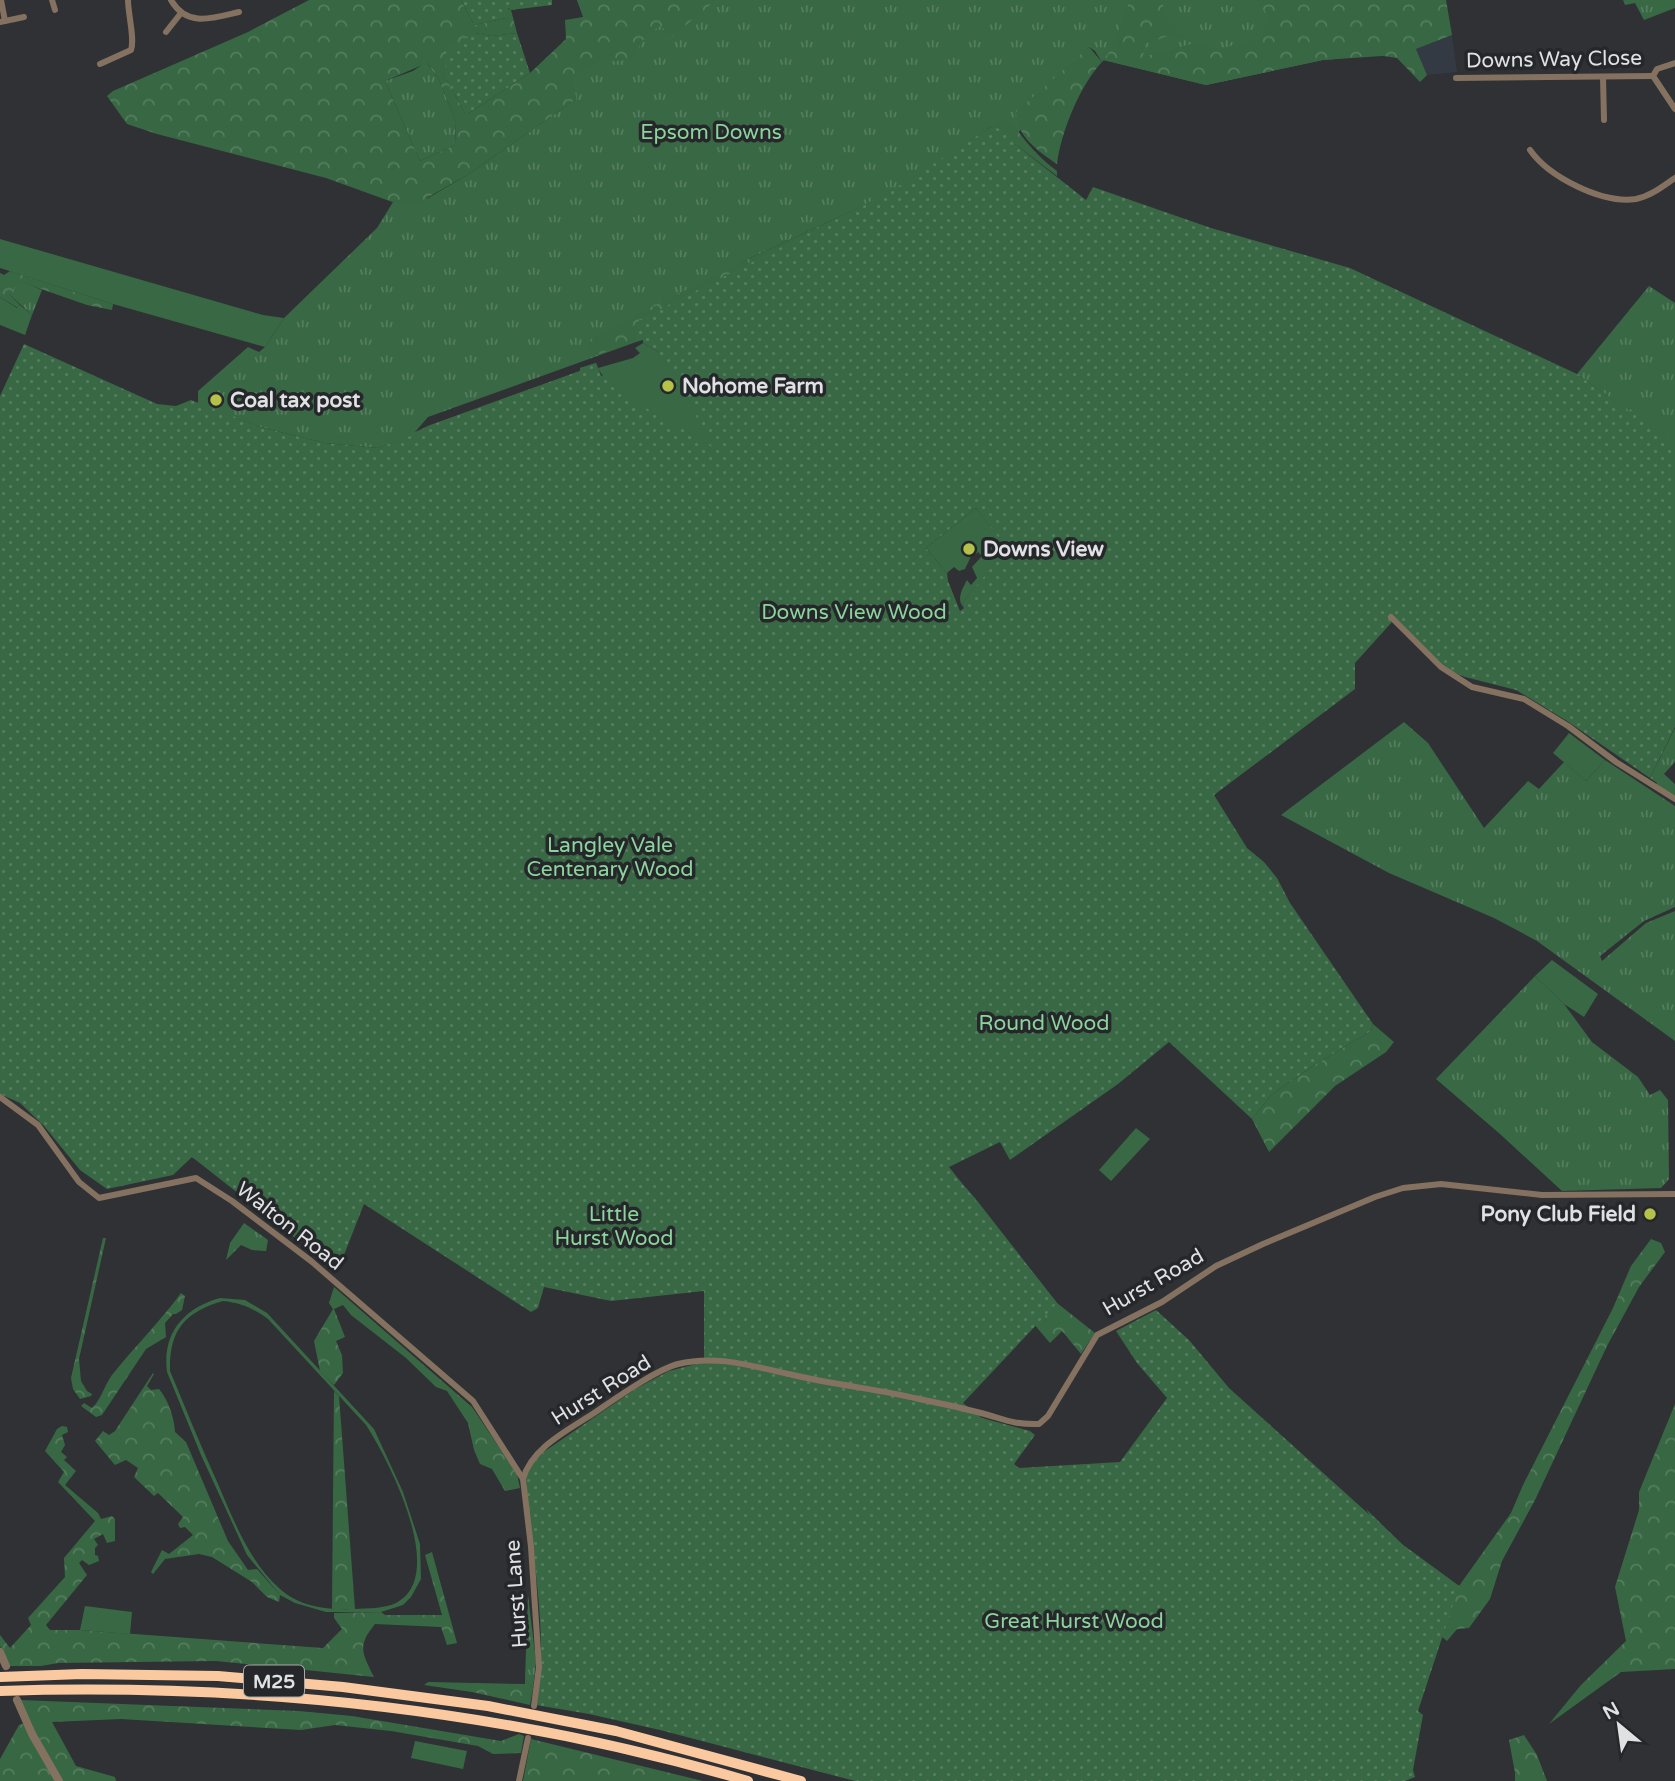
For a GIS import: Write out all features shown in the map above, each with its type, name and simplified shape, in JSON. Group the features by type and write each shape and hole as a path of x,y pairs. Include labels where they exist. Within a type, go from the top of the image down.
{"highway":[{"name":"M25","path":"3,1671 218,1676 343,1686 488,1706 603,1728 801,1781"},
{"name":"M25","path":"0,1691 83,1689 220,1692 344,1702 486,1722 613,1746 748,1781"}],"street":[{"path":"1,0 3,22 24,17"},
{"path":"52,0 55,10"},
{"path":"100,64 131,50 133,43 128,0"},
{"path":"171,0 181,13 199,20 239,12"},
{"path":"166,32 181,13"},
{"path":"1675,63 1657,69 1653,76 1675,109"},
{"name":"Downs Way Close","path":"1455,78 1653,76"},
{"path":"1603,77 1604,120"},
{"path":"1530,150 1544,166 1576,186 1615,199 1648,195 1675,178"},
{"path":"1391,617 1441,667 1472,687 1524,699 1675,799"},
{"name":"Walton Road","path":"0,1097 38,1125 79,1182 99,1198 196,1178 232,1201 324,1272 473,1401 514,1461 523,1479"},
{"name":"Hurst Road","path":"523,1479 531,1460 557,1437 631,1389 675,1365 699,1360 732,1361 980,1412 1017,1424 1039,1424 1048,1416 1097,1335 1162,1302 1216,1266 1375,1198 1403,1188 1441,1184 1542,1195 1675,1194"},
{"path":"514,1461 522,1464 531,1460"},
{"name":"Hurst Lane","path":"523,1479 531,1546 539,1667 534,1706"},
{"path":"0,1652 3,1671"},
{"path":"17,1700 32,1734 59,1781"},
{"path":"519,1781 528,1738"}],"shaded area":[{"path":"1452,35 1457,72 1427,75 1416,49"}],"green space":[{"path":"309,0 461,0 474,25 506,18 507,8 511,10 517,33 492,36 475,33 447,80 466,115 530,73 566,39 565,20 583,17 577,0 716,0 672,37 661,26 648,33 630,60 601,62 573,76 576,99 469,174 409,208 326,178 127,124 107,96 248,32","holes":["427,63 439,80 456,122 455,145 420,161 385,81"]},
{"path":"461,0 552,0 552,5 511,10 508,8 506,18 474,25"},
{"name":"Epsom Downs","path":"577,0 1365,0 1373,19 1396,55 1323,60 1206,85 1104,60 1102,62 1089,47 1014,138 1001,129 991,127 902,186 746,260 639,320 636,342 428,417 415,432 596,363 601,376 690,433 679,452 601,458 559,450 474,485 486,566 571,680 642,792 616,823 520,694 521,699 639,865 720,956 722,982 626,1042 559,1021 521,981 453,956 528,929 523,923 519,895 450,814 440,817 453,836 481,865 496,900 512,925 373,973 356,907 360,848 388,821 365,786 369,688 376,634 364,603 389,520 425,562 394,522 388,504 398,456 412,436 378,448 325,443 264,428 198,404 198,391 248,347 259,352 265,347 284,318 377,228 393,202 428,198 469,174 576,99 572,76 601,61"},
{"path":"1130,0 1161,0 1164,17 1187,39 1169,36 1144,44 1143,57 1194,43 1219,49 1261,38 1268,15 1256,0 1446,0 1452,35 1416,49 1427,75 1420,82 1397,58 1377,55 1323,60 1206,85 1103,60 1111,50"},
{"path":"1623,0 1675,0 1675,8 1644,20 1635,3 1625,5"},
{"path":"475,33 492,36 517,33 530,73 466,115 447,80 444,52"},
{"path":"1089,47 1102,62 1086,83 1073,110 1057,164 1036,149 1024,136 1016,112"},
{"path":"426,62 439,80 456,122 455,145 420,161 385,81 413,71"},
{"path":"1003,120 1010,120 1031,147 1057,171 1057,176 1015,144 644,339 593,356 588,353 587,346 593,336 902,186"},
{"name":"Langley Vale Centenary Wood","path":"991,127 1001,129 1015,144 1086,200 1093,187 1211,228 1350,268 1577,374 1675,443 1675,727 1650,778 1516,690 1465,677 1441,667 1392,622 1355,663 1355,689 1214,795 1247,848 1264,862 1277,878 1290,903 1373,1024 1371,1031 1271,1095 1252,1119 1169,1042 1118,1084 1010,1160 1000,1142 949,1167 1057,1303 963,1403 982,1418 1030,1431 1035,1435 1014,1464 1019,1468 1120,1462 1167,1398 1137,1363 1116,1331 1156,1310 1189,1340 1229,1388 1403,1545 1459,1586 1418,1711 1423,1715 1413,1770 1415,1777 1405,1781 855,1781 660,1730 536,1705 541,1648 526,1477 531,1463 637,1388 669,1371 704,1362 704,1291 611,1301 544,1287 538,1308 531,1312 364,1204 340,1265 318,1256 192,1157 173,1175 107,1189 80,1170 44,1126 20,1103 0,1094 0,396 24,344 157,404 176,406 191,400 264,428 325,443 378,448 413,435 428,426 580,371 580,368 596,363 601,376 659,352 643,343 643,340 636,342 639,320 891,191","holes":["976,508 1006,549 962,603 964,608 960,611 947,573 926,548"]},
{"path":"0,239 263,315 284,318 265,347 113,304 0,268"},
{"path":"10,271 113,304 112,310 87,305 18,281 10,295 20,305 18,308 0,297 0,273 4,275"},
{"path":"18,280 42,290 32,315 10,295"},
{"path":"1649,286 1675,303 1675,444 1577,374"},
{"path":"0,297 17,308 20,305 32,315 25,335 0,325"},
{"path":"643,343 659,352 713,446 632,399 616,388 598,368 633,358 640,353 635,348"},
{"path":"976,508 1007,549 962,603 964,608 960,602 962,591 967,580 971,585 977,578 972,567 982,556 973,552 965,569 959,571 954,567 947,573 926,548"},
{"path":"1404,722 1428,743 1484,828 1528,781 1539,789 1564,762 1586,781 1605,760 1675,806 1675,907 1644,921 1600,956 1602,961 1646,923 1675,911 1675,1041 1537,941 1494,918 1389,873 1281,815"},
{"path":"1675,728 1675,762 1664,774 1675,784 1675,797 1655,787 1657,783 1650,778"},
{"path":"1569,733 1605,760 1586,781 1553,753"},
{"path":"1552,960 1598,994 1584,1017 1564,1004 1535,976"},
{"path":"1535,976 1564,1004 1592,1042 1638,1077 1650,1095 1660,1090 1668,1100 1669,1179 1661,1188 1562,1191 1436,1079"},
{"path":"1373,1024 1394,1042 1386,1052 1335,1086 1269,1152 1252,1119 1271,1095 1371,1031"},
{"path":"1136,1128 1150,1139 1111,1181 1099,1170"},
{"path":"940,1159 975,1198 1057,1303 1095,1333 1081,1354 1062,1331 1050,1343 944,1218"},
{"path":"244,1223 268,1240 266,1251 252,1250 241,1245 226,1260 230,1243"},
{"path":"103,1238 106,1238 79,1359 81,1381 92,1394 80,1399 73,1389 71,1378"},
{"path":"1651,1239 1661,1243 1665,1252 1639,1287 1607,1346 1535,1500 1502,1561 1490,1599 1469,1628 1457,1629 1447,1641 1442,1637 1366,1509 1403,1545 1459,1586 1511,1513 1613,1308 1631,1266"},
{"path":"334,1287 472,1407 517,1474 520,1488 505,1491 492,1469 480,1464 468,1423 447,1391 436,1387 406,1358 351,1315 343,1305 334,1309 345,1337 336,1341 342,1355 343,1373 334,1385 320,1371 314,1341 333,1309 329,1303"},
{"path":"181,1293 185,1296 182,1310 173,1314 165,1323 166,1337 146,1349 102,1415 96,1417 81,1406 84,1403 92,1408 95,1405 112,1375"},
{"path":"220,1298 245,1300 267,1313 374,1429 403,1492 420,1544 421,1579 403,1605 381,1612 326,1612 295,1603 280,1595 247,1555 167,1372 166,1358 172,1334 186,1316 207,1302","holes":["229,1302 247,1307 268,1319 366,1425 376,1441 399,1489 416,1544 417,1569 411,1589 396,1603 381,1607 344,1609 324,1608 295,1599 268,1577 243,1540 170,1371 173,1344 182,1325 189,1317 210,1305"]},
{"path":"153,1373 147,1386 151,1390 159,1389 165,1398 172,1414 175,1432 186,1442 228,1541 248,1570 257,1569 280,1595 279,1602 267,1597 252,1582 212,1557 199,1554 165,1559 153,1574 151,1572 162,1550 169,1554 193,1535 185,1527 180,1528 178,1524 183,1517 158,1493 154,1496 134,1477 138,1468 126,1460 115,1465 95,1441 103,1431 109,1435 115,1431"},
{"path":"334,1391 339,1396 355,1609 332,1609"},
{"path":"1675,1404 1675,1669 1621,1672 1549,1724 1581,1685 1626,1641 1615,1587 1639,1510 1639,1492"},
{"path":"67,1427 68,1432 62,1435 65,1445 61,1452 67,1457 64,1460 76,1471 65,1485 98,1513 101,1519 112,1516 115,1519 115,1541 107,1543 103,1534 94,1539 98,1545 95,1555 99,1561 89,1565 82,1560 79,1563 87,1575 46,1625 50,1630 323,1648 342,1629 334,1618 334,1613 442,1615 425,1555 432,1552 457,1643 447,1645 441,1627 375,1624 366,1638 363,1650 374,1677 216,1661 10,1666 0,1646 0,1635 10,1648 31,1625 28,1618 65,1577 64,1558 95,1521 58,1482 64,1472 45,1451 57,1429"},
{"path":"528,1595 536,1662 533,1688 525,1679"},
{"path":"85,1606 132,1612 130,1634 80,1630"},
{"path":"525,1679 533,1688 530,1705 424,1685 428,1682 525,1684"},
{"path":"20,1700 299,1711 352,1716 501,1741 519,1734 524,1736 521,1753 493,1754 478,1746 391,1731 335,1725 301,1730 121,1719 52,1722 76,1766 115,1777 116,1781 0,1781 0,1759 19,1725 29,1722"},
{"path":"1524,1735 1537,1755 1547,1781 1515,1781 1509,1740"},
{"path":"531,1739 703,1781 523,1781"},
{"path":"415,1741 467,1751 463,1769 411,1758"}],"place":[{"name":"Nohome Farm","path":"668,386"},
{"name":"Coal tax post","path":"216,400"},
{"name":"Downs View","path":"969,549"},
{"name":"Pony Club Field","path":"1650,1214"}],"park label":[{"name":"Downs View Wood","path":"854,612"},
{"name":"Round Wood","path":"1044,1023"},
{"name":"Little Hurst Wood","path":"614,1226"},
{"name":"Great Hurst Wood","path":"1074,1621"}]}
